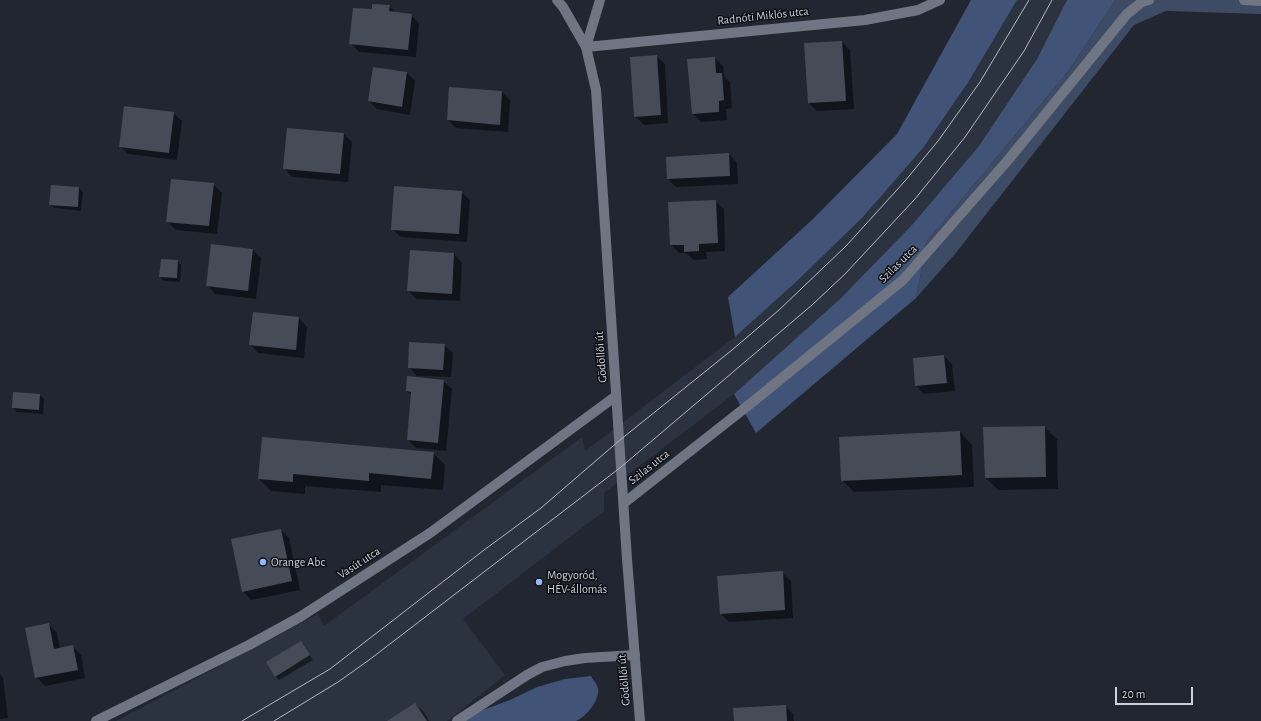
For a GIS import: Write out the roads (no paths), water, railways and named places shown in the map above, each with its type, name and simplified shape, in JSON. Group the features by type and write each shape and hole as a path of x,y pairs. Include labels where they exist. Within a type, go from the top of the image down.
{"street":[{"name":"Gödöllői út","path":"557,0 563,7 586,47 596,90 616,396 640,721"},
{"path":"586,47 600,0"},
{"name":"Radnóti Miklós utca","path":"586,47 865,20 918,10 940,0"},
{"name":"Szilas utca","path":"624,503 750,404 903,280 1009,159 1127,14 1142,2 1149,0"},
{"path":"1244,0 1261,1"},
{"name":"Vasút utca","path":"96,721 249,645 300,617 430,533 616,396"},
{"path":"457,721 522,678 542,667 585,658 635,655"}],"tram line":[{"path":"242,721 330,669 541,508 620,440 732,350 779,310 846,246 905,181 938,141 980,82 1029,0"},
{"path":"274,721 338,682 369,660 621,467 812,305 845,274 915,199 965,137 1024,51 1052,0"}],"place":[{"name":"Orange Abc","path":"263,562"},
{"name":"Mogyoród, HÉV-állomás","path":"539,582"}]}
